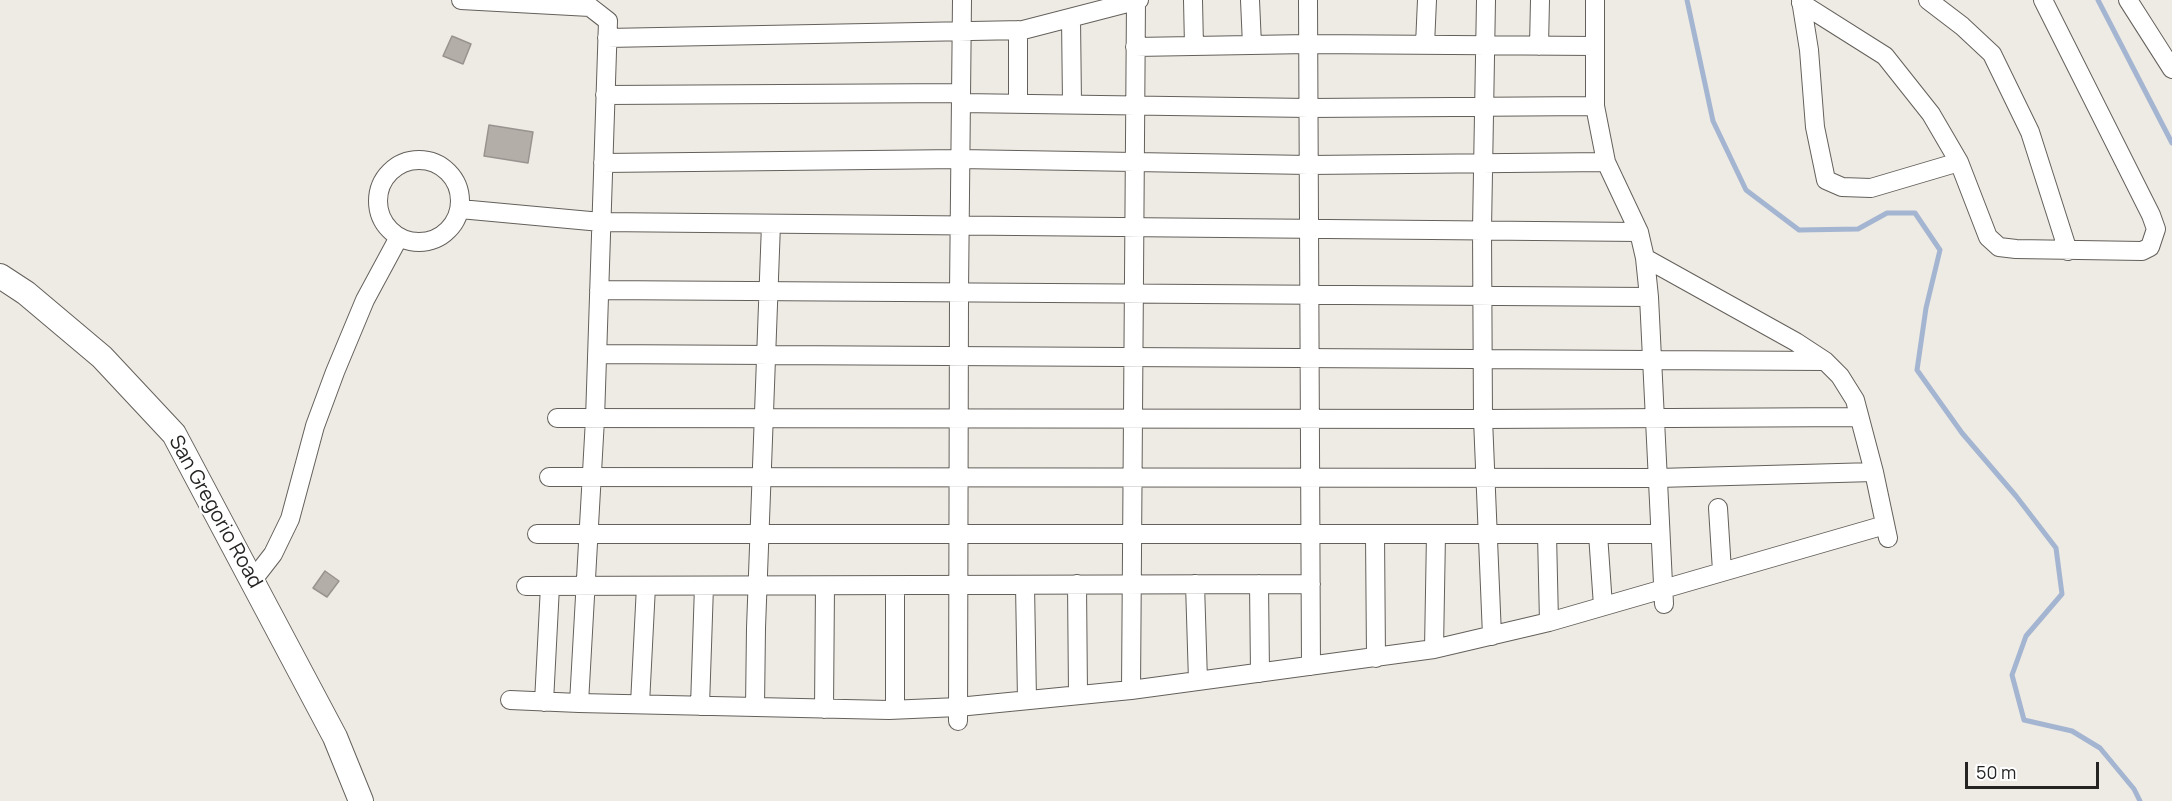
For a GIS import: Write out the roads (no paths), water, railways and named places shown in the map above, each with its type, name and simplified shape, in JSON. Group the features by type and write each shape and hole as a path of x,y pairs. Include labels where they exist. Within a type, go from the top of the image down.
{"street":[{"path":"461,0 590,7 608,21 595,419 579,703"},
{"path":"958,714 958,356 962,0"},
{"path":"1193,0 1194,46"},
{"path":"1250,0 1252,45"},
{"path":"1308,0 1311,666"},
{"path":"1425,45 1427,0"},
{"path":"1486,0 1482,229 1483,419 1492,636"},
{"path":"1539,46 1540,0"},
{"path":"1595,0 1595,106 1606,162 1639,232 1645,258 1649,297 1663,596"},
{"path":"1928,0 1962,26 1992,54 2030,132 2068,251"},
{"path":"1801,2 1885,56 1931,114 1959,162 1988,237 1998,247 2068,251 2142,251 2150,247 2156,229 2151,215 2043,0"},
{"path":"2128,0 2172,69"},
{"path":"607,38 1018,30 1138,1 1132,357 1131,690"},
{"path":"1801,2 1809,50 1815,127 1826,180 1842,187 1871,188 1959,162"},
{"path":"1071,18 1072,104"},
{"path":"1018,30 1018,104"},
{"path":"1136,47 1308,44 1595,46"},
{"path":"605,95 961,98 1018,104 1309,108 1595,106"},
{"path":"603,163 960,159 1309,165 1606,162"},
{"path":"412,160 432,161 449,172 459,189 460,209 452,227 436,238 418,242 399,237 384,224 378,204 381,184 393,168 412,160"},
{"path":"460,209 601,222 1639,232"},
{"path":"755,707 771,224"},
{"path":"252,582 273,555 290,519 315,426 335,372 365,300 399,237"},
{"path":"510,700 895,709 958,714 1027,700 1131,690 1434,650 1603,606 1663,596 1722,571 1886,531 1874,472 1855,400 1845,384 1825,361 1796,342 1645,258"},
{"name":"San Gregorio Road","path":"0,276 26,293 102,357 174,434 335,737 361,801"},
{"path":"599,290 1649,297"},
{"path":"597,354 1825,361"},
{"path":"557,418 1655,419 1859,417"},
{"path":"549,477 1658,478 1874,472"},
{"path":"1718,508 1722,571"},
{"path":"537,534 1660,534"},
{"path":"1375,534 1376,658"},
{"path":"1434,650 1436,534"},
{"path":"1547,534 1549,621"},
{"path":"1598,534 1603,606"},
{"path":"1077,584 1078,694"},
{"path":"1195,584 1198,681"},
{"path":"1259,584 1260,673"},
{"path":"526,586 1311,584"},
{"path":"1025,585 1027,700"},
{"path":"544,702 550,586"},
{"path":"640,704 646,586"},
{"path":"700,706 704,586"},
{"path":"824,709 825,586"},
{"path":"895,586 895,709"}],"waterway":[{"path":"1687,0 1713,121 1746,190 1799,230 1858,229 1887,213 1915,213 1940,250 1926,308 1917,370 1962,433 2016,496 2056,548 2062,594 2026,636 2012,675 2024,720 2072,731 2100,748 2134,789 2140,801"},
{"path":"2098,0 2172,143"}]}
